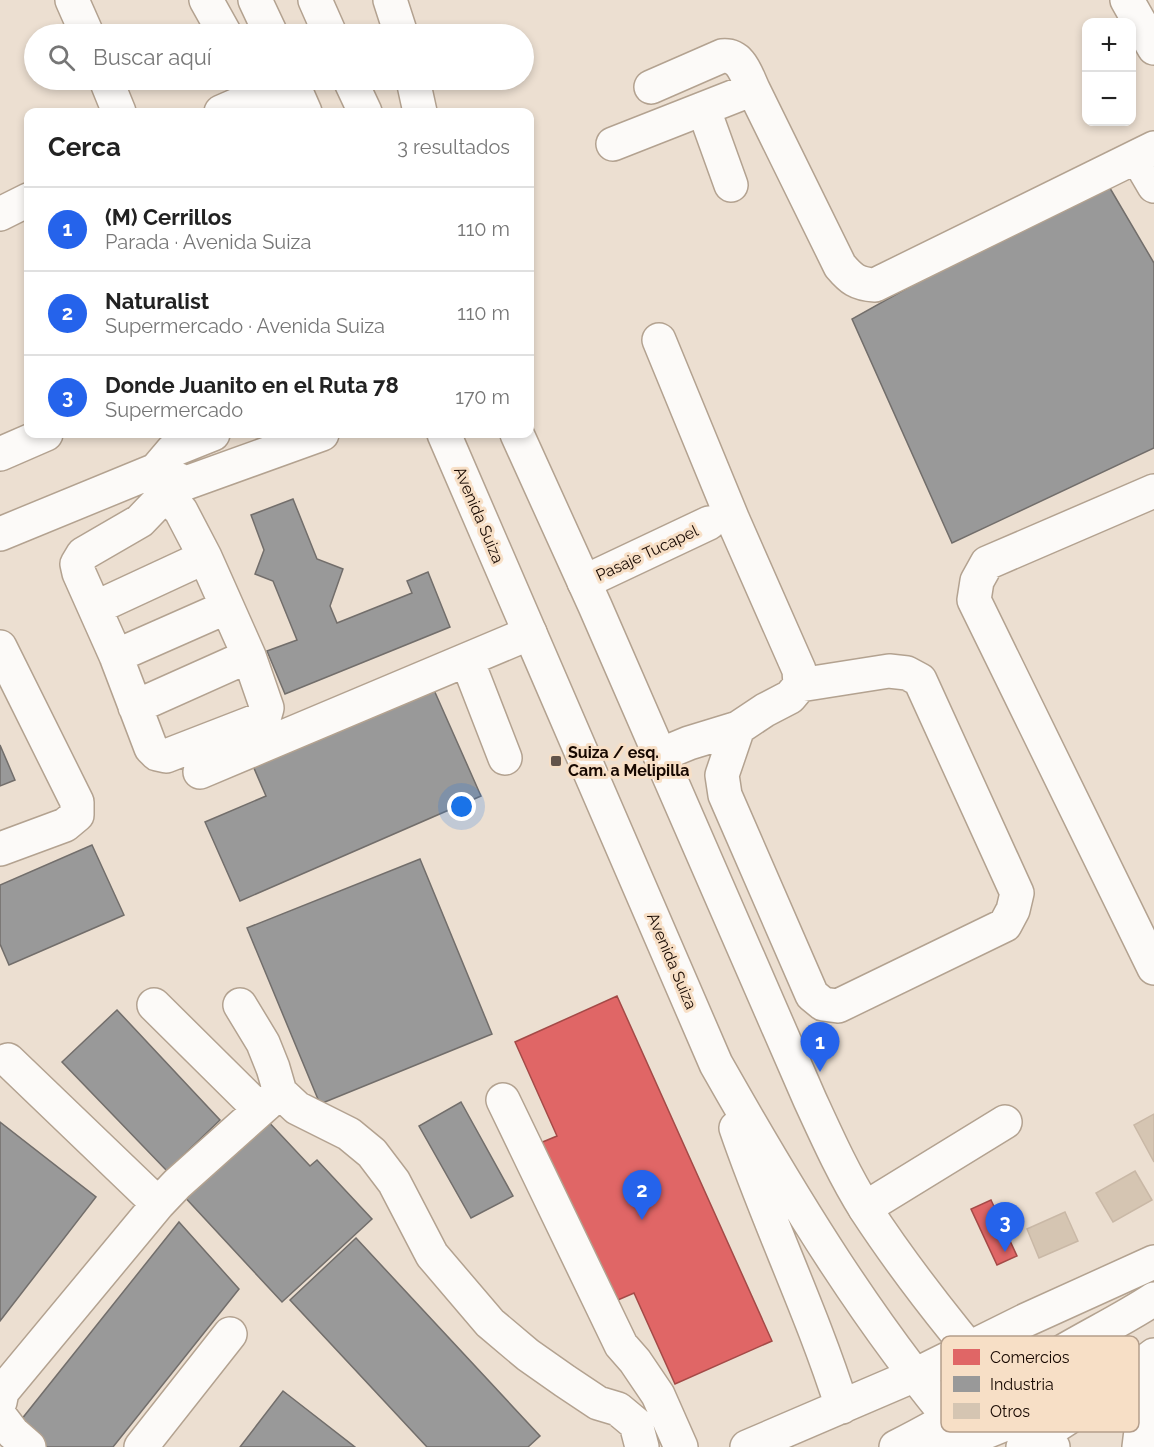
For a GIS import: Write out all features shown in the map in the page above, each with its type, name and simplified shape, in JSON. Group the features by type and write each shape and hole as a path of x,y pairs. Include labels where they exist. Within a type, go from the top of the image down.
{"main road":[{"path":"72,0 83,24"},
{"path":"206,0 219,24"},
{"path":"255,0 266,24"},
{"path":"315,0 326,24"},
{"path":"390,0 398,24"},
{"path":"1126,0 1154,48"},
{"path":"651,87 722,56 729,55 738,59 840,266 850,279 862,285 875,285 1145,152 1154,186"},
{"path":"613,144 704,110 753,88"},
{"path":"110,90 117,108"},
{"path":"295,90 303,108"},
{"path":"355,90 363,108"},
{"path":"415,90 419,108"},
{"path":"231,108 261,96"},
{"path":"704,110 731,185"},
{"path":"0,213 24,203"},
{"path":"659,340 733,520 799,670 800,685"},
{"path":"0,454 37,438"},
{"path":"160,483 181,512 205,557 249,656 267,708 265,716 259,720 166,756 157,754 151,748 116,656 78,573 77,564 83,554 140,521 160,483 173,450 203,438"},
{"path":"0,534 160,483 186,483 311,438"},
{"name":"Avenida Suiza","path":"446,438 716,1064 761,1144 810,1223 875,1320 941,1411"},
{"path":"519,438 810,1100 840,1162 865,1208 899,1259 960,1336"},
{"path":"1154,491 987,563 977,581 974,600 1154,968"},
{"name":"Pasaje Tucapel","path":"584,582 709,523"},
{"path":"95,608 205,557"},
{"path":"116,656 227,607"},
{"path":"200,772 530,633"},
{"path":"0,647 76,802 77,815 65,825 0,849"},
{"path":"135,707 249,656"},
{"path":"466,660 505,758"},
{"path":"660,755 689,742 738,728 790,697 800,685 889,671 907,672 920,680 1017,892 1013,910 1005,925 838,1005 823,1004 812,995 725,795 722,775 738,728"},
{"path":"154,1005 270,1101 297,1108 349,1134 372,1153 394,1182 432,1255 490,1323 528,1355 573,1387 598,1403 618,1409 636,1424 642,1447"},
{"path":"240,1005 262,1043 270,1101"},
{"path":"8,1060 158,1204"},
{"path":"716,1064 754,1181 825,1354 842,1407"},
{"path":"502,1100 621,1345 658,1395 681,1447"},
{"path":"0,1402 2,1392 158,1204 177,1184 270,1101"},
{"path":"865,1208 1005,1122"},
{"path":"993,1336 1154,1262"},
{"path":"1091,1336 1154,1299"},
{"path":"141,1447 230,1334"},
{"path":"1139,1367 1152,1357"},
{"path":"1139,1447 1152,1357"},
{"path":"747,1447 941,1362"},
{"path":"0,1416 13,1433 29,1447"},
{"path":"896,1447 960,1438 1036,1436"}],"building: Comercios":[{"path":"617,996 772,1341 675,1384 634,1293 604,1306 533,1146 557,1136 515,1042"},
{"path":"991,1200 1017,1256 997,1265 971,1209"}],"building: Industria":[{"path":"1104,178 1154,263 1154,448 952,543 852,319"},
{"path":"293,499 317,559 343,569 330,606 337,623 412,593 407,581 428,572 450,627 285,694 267,651 297,640 273,581 255,574 264,550 251,515"},
{"path":"430,681 481,796 240,901 205,822 266,796 250,759"},
{"path":"0,745 15,780 0,786"},
{"path":"92,845 124,915 9,965 0,944 0,885"},
{"path":"420,859 492,1034 320,1104 247,928"},
{"path":"117,1010 220,1120 167,1171 62,1062"},
{"path":"461,1102 513,1196 471,1218 419,1126"},
{"path":"264,1117 310,1166 317,1160 372,1219 282,1302 181,1193"},
{"path":"0,1122 96,1197 0,1321"},
{"path":"179,1222 239,1289 113,1447 45,1447 17,1425"},
{"path":"356,1238 540,1436 528,1447 427,1447 290,1300"},
{"path":"283,1391 355,1447 240,1447"}],"building: Otros":[{"path":"1154,1114 1154,1162 1134,1125"},
{"path":"1135,1171 1152,1200 1113,1222 1096,1193"},
{"path":"1065,1212 1078,1241 1039,1258 1027,1229"}],"place":[{"name":"Suiza / esq. Cam. a Melipilla","path":"556,761"},
{"name":"(M) Cerrillos","path":"820,1072"},
{"name":"Naturalist","path":"642,1220"},
{"name":"Donde Juanito en el Ruta 78","path":"1005,1252"}]}
